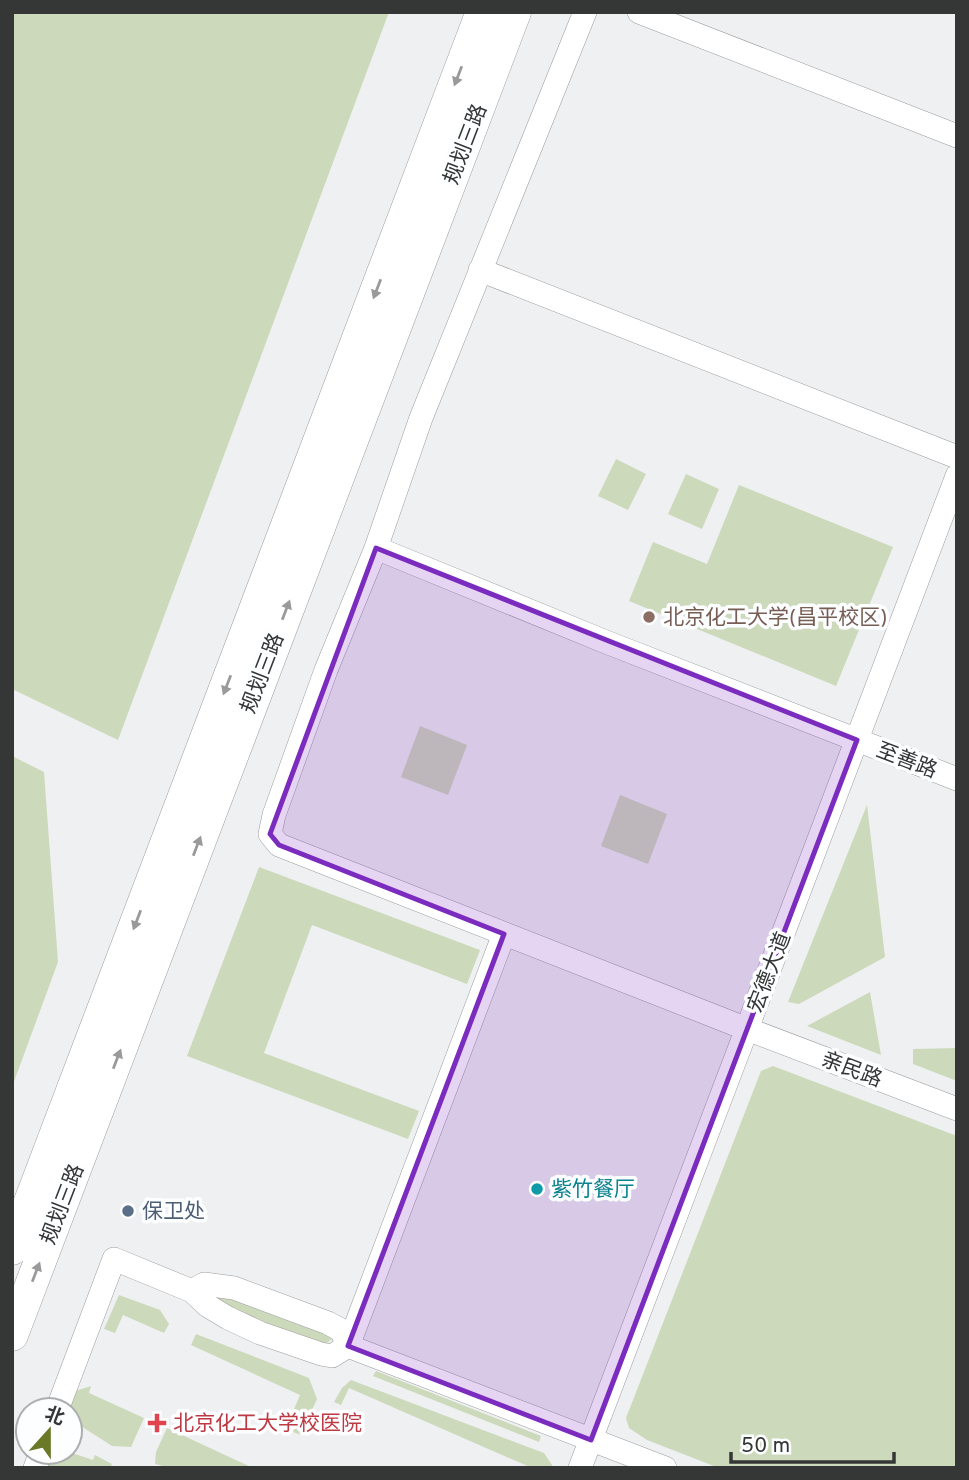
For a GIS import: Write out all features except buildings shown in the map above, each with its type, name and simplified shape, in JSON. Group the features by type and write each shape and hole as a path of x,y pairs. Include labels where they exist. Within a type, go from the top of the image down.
{"main road":[{"name":"规划三路","path":"12,1335 304,523 482,12"},
{"name":"规划三路","path":"12,1249 304,523 515,12"}],"street":[{"path":"376,548 421,418 585,12"},
{"path":"639,12 957,136"},
{"path":"480,270 957,457"},
{"name":"宏德大道","path":"580,1468 957,476"},
{"name":"至善路","path":"376,548 957,779"},
{"name":"亲民路","path":"376,548 326,670 274,814 270,834 278,845 747,1030 957,1108"},
{"path":"62,1396 114,1259 192,1291 208,1306 228,1318 289,1344 332,1356 348,1346 504,934"},
{"path":"192,1291 204,1284 234,1288 328,1323 341,1330 348,1346 665,1468"}],"highlighted area":[{"path":"376,548 857,740 591,1440 348,1346 504,934 279,845 270,834"}],"green space":[{"path":"12,12 389,12 118,740 12,689"},
{"path":"616,459 646,474 628,510 598,496"},
{"path":"686,474 719,489 702,529 668,514"},
{"path":"739,485 893,547 836,686 629,601 653,542 707,564"},
{"path":"420,726 467,745 448,795 401,777"},
{"path":"12,756 44,772 58,962 12,1087"},
{"path":"620,795 667,814 648,864 601,846"},
{"path":"867,805 885,957 799,1004 788,1002"},
{"path":"259,867 480,950 467,984 312,925 264,1053 419,1111 408,1139 187,1056"},
{"path":"870,992 881,1055 807,1026"},
{"path":"957,1048 957,1081 913,1064 913,1049"},
{"path":"773,1066 957,1136 957,1468 719,1468 647,1440 629,1428 626,1418 761,1071"},
{"path":"220,1294 331,1334 332,1339 324,1345 241,1314 215,1299 215,1295"},
{"path":"119,1295 160,1310 169,1324 164,1333 123,1315 115,1333 104,1329"},
{"path":"196,1334 309,1378 317,1399 301,1435 293,1432 302,1412 294,1409 300,1395 191,1345"},
{"path":"376,1371 541,1436 539,1442 373,1376"},
{"path":"351,1380 544,1453 554,1468 532,1468 349,1388 341,1405 334,1402 342,1388"},
{"path":"91,1386 89,1393 144,1418 131,1447 112,1446 84,1428 84,1396 68,1396 69,1393"},
{"path":"167,1428 253,1468 171,1468 155,1464 156,1452"},
{"path":"95,1455 112,1464 110,1468 41,1468 84,1466 84,1457 93,1460"}],"place":[{"name":"北京化工大学(昌平校区)","path":"649,617"},
{"name":"紫竹餐厅","path":"537,1189"},
{"name":"保卫处","path":"128,1211"},
{"name":"北京化工大学校医院","path":"157,1423"}]}
